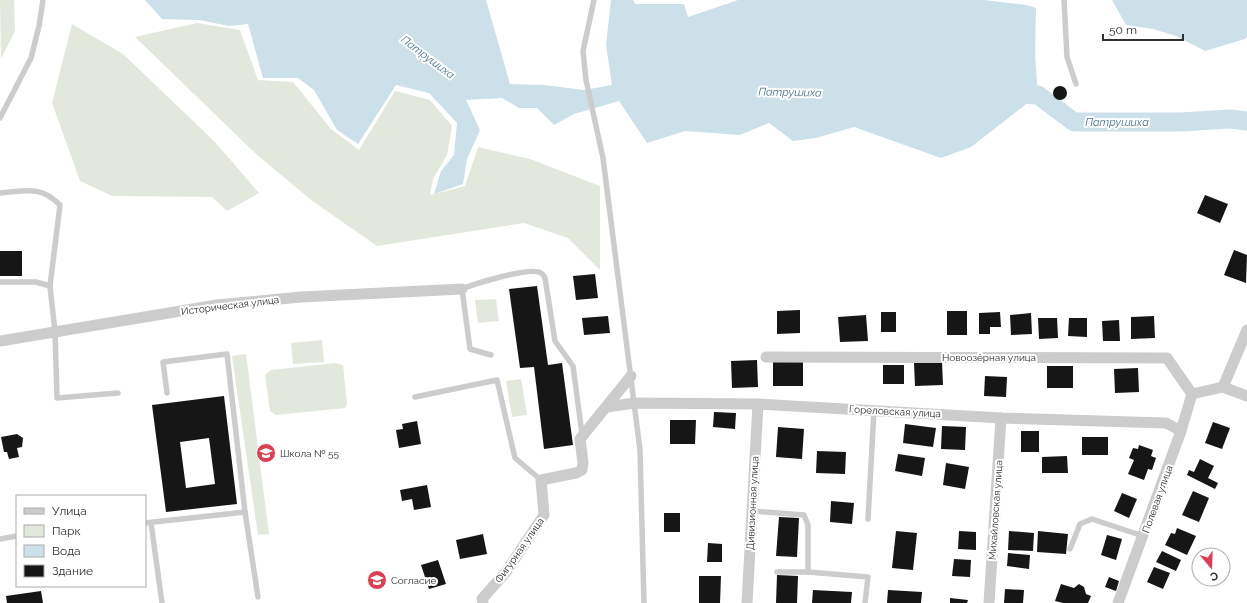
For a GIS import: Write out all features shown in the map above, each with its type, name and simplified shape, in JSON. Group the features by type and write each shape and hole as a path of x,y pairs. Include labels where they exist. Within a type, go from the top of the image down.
{"street":[{"name":"Историческая улица","path":"0,341 217,305 301,297 462,289"},
{"path":"1223,386 1247,330"},
{"name":"Новоозёрная улица","path":"766,357 1167,358 1192,394"},
{"path":"541,480 576,473 582,470 583,463 580,439 582,435 607,407 631,376"},
{"path":"1192,394 1223,386 1247,396"},
{"name":"Полевая улица","path":"1118,603 1144,536 1181,431 1192,394"},
{"name":"Гореловская улица","path":"607,407 634,403 758,404 1001,418 1166,423 1181,431"},
{"name":"Дивизионная улица","path":"747,603 758,404"},
{"name":"Михайловская улица","path":"989,603 1001,418"},
{"name":"Фигурная улица","path":"483,603 482,599 506,572 544,515 541,480"}],"lane":[{"path":"0,118 31,58 39,26 42,0"},
{"path":"594,0 583,51 586,80 603,158 640,450 644,603"},
{"path":"1064,0 1067,57 1076,84"},
{"path":"0,193 40,191 51,196 60,205 50,286 55,332 57,398 118,393"},
{"path":"491,355 470,349 462,289 490,279 536,271 541,273 545,278 555,341 573,366 582,435"},
{"path":"0,282 36,282 50,286"},
{"path":"167,393 163,362 227,354 245,512 258,597"},
{"path":"415,397 497,380 515,458 541,480"},
{"path":"868,519 874,410"},
{"path":"752,511 804,515 808,525 808,572"},
{"path":"162,603 148,523 245,512"},
{"path":"1070,549 1080,524 1092,519 1144,536"},
{"path":"0,539 16,536"},
{"path":"777,572 808,572 868,577 865,603"}],"green space":[{"path":"0,0 14,0 15,31 1,59"},
{"path":"197,23 240,30 258,80 293,82 331,129 359,150 395,91 430,100 452,126 447,155 433,179 430,195 465,186 478,147 530,159 600,186 600,270 568,238 524,223 377,246 311,200 255,153 135,37"},
{"path":"72,24 123,54 215,142 259,193 227,211 212,197 112,196 80,181 52,103"},
{"path":"496,299 499,321 478,323 475,300"},
{"path":"322,340 324,362 293,364 291,343"},
{"path":"246,354 269,534 258,535 232,356"},
{"path":"335,363 343,365 347,404 345,408 276,415 270,411 265,375 271,370"},
{"path":"521,379 527,415 512,417 506,381"}],"water":[{"path":"145,0 486,0 510,84 544,85 584,90 612,85 606,45 611,0 633,0 635,4 684,4 688,17 738,0 984,0 1026,5 1036,8 1035,55 1038,95 971,147 941,158 854,127 816,138 793,141 769,123 740,135 685,131 647,143 619,101 574,114 554,125 537,108 519,108 502,98 466,100 480,130 467,159 463,184 434,194 441,171 454,155 457,123 429,93 396,85 358,144 337,130 314,90 298,78 263,78 248,24 229,26 199,20 162,19"},
{"path":"1112,0 1247,0 1247,37 1245,39 1205,51 1176,36 1153,29 1126,25"}],"building":[{"path":"1060,86 1065,88 1067,93 1065,98 1060,100 1055,98 1053,93 1055,88"},
{"path":"1205,195 1228,204 1220,223 1197,213"},
{"path":"1234,250 1247,255 1246,283 1224,275"},
{"path":"0,251 22,251 22,276 0,276"},
{"path":"595,274 598,298 576,300 573,276"},
{"path":"537,286 548,365 562,363 573,445 544,449 534,367 520,368 509,289"},
{"path":"800,310 800,333 777,334 777,311"},
{"path":"947,311 967,311 967,335 947,335"},
{"path":"881,312 896,312 896,332 881,332"},
{"path":"1000,312 1001,327 990,327 990,334 979,334 979,313"},
{"path":"1031,313 1032,334 1011,335 1010,315"},
{"path":"866,315 868,341 840,342 838,317"},
{"path":"608,316 610,333 584,335 582,318"},
{"path":"1154,316 1155,338 1131,339 1131,317"},
{"path":"1038,318 1057,318 1058,338 1039,339"},
{"path":"1069,318 1087,318 1087,337 1068,336"},
{"path":"1119,320 1120,341 1103,341 1102,321"},
{"path":"757,360 758,387 732,388 731,361"},
{"path":"773,361 803,361 803,386 773,386"},
{"path":"942,362 943,385 915,386 914,363"},
{"path":"883,365 904,365 904,384 883,384"},
{"path":"1047,366 1073,366 1073,388 1047,388"},
{"path":"1138,368 1139,392 1115,393 1114,369"},
{"path":"985,376 1007,377 1006,397 984,396"},
{"path":"224,396 237,504 166,512 152,405","holes":["209,438 215,484 186,488 180,442"]},
{"path":"714,412 736,413 735,429 713,427"},
{"path":"670,420 696,420 695,444 670,444"},
{"path":"417,421 421,444 399,448 396,430 403,429 402,424"},
{"path":"1213,422 1230,428 1222,449 1205,443"},
{"path":"905,424 936,428 933,447 903,443"},
{"path":"942,426 966,427 965,450 941,449"},
{"path":"778,427 804,429 802,459 776,457"},
{"path":"1021,431 1039,431 1039,452 1021,452"},
{"path":"17,434 23,438 22,447 17,448 19,457 9,459 7,452 4,452 1,437"},
{"path":"1082,437 1108,437 1108,455 1082,455"},
{"path":"1139,445 1153,450 1151,456 1156,458 1152,470 1148,469 1144,480 1128,474 1134,460 1129,458 1133,448 1138,449"},
{"path":"817,451 846,452 845,474 816,473"},
{"path":"898,454 925,458 922,476 895,471"},
{"path":"1067,456 1068,473 1042,473 1042,457"},
{"path":"1200,459 1214,466 1208,478 1218,483 1215,489 1187,475 1189,470 1194,472"},
{"path":"946,463 969,467 965,489 943,485"},
{"path":"427,485 431,507 414,510 412,499 402,501 400,490"},
{"path":"1193,491 1209,498 1199,522 1182,515"},
{"path":"1122,493 1137,499 1129,518 1114,511"},
{"path":"831,501 854,503 852,524 830,522"},
{"path":"664,513 680,513 680,532 664,532"},
{"path":"779,517 799,518 797,557 776,556"},
{"path":"1177,528 1196,536 1187,555 1165,545 1171,533 1175,534"},
{"path":"896,531 917,533 913,570 892,568"},
{"path":"959,531 976,532 976,550 958,549"},
{"path":"1009,531 1034,533 1033,551 1008,550"},
{"path":"1038,531 1068,534 1066,554 1037,552"},
{"path":"483,534 487,554 460,559 456,540"},
{"path":"1107,535 1122,539 1116,560 1101,555"},
{"path":"708,543 722,544 722,562 707,562"},
{"path":"1162,551 1181,560 1176,571 1156,562"},
{"path":"1008,553 1030,555 1029,569 1007,566"},
{"path":"954,559 971,560 970,577 952,576"},
{"path":"438,560 446,584 429,589 421,565"},
{"path":"1154,567 1170,573 1163,589 1147,582"},
{"path":"777,575 798,576 797,603 776,603"},
{"path":"699,576 721,576 720,603 699,603"},
{"path":"1109,577 1119,581 1116,591 1105,587"},
{"path":"1061,584 1074,588 1079,584 1084,587 1086,594 1091,596 1088,603 1063,603 1055,601"},
{"path":"1005,589 1024,590 1023,603 1004,603"},
{"path":"813,590 852,592 851,603 812,603"},
{"path":"888,590 922,592 921,603 887,603"},
{"path":"41,591 43,603 7,603 6,596"},
{"path":"950,598 968,600 967,603 950,603"}],"waterway":[{"name":"Патрушиха","path":"1014,94 1038,95 1074,122 1180,122 1230,119 1247,121"}],"place":[{"name":"Школа № 55","path":"266,453"},
{"name":"Согласие","path":"377,580"}]}
